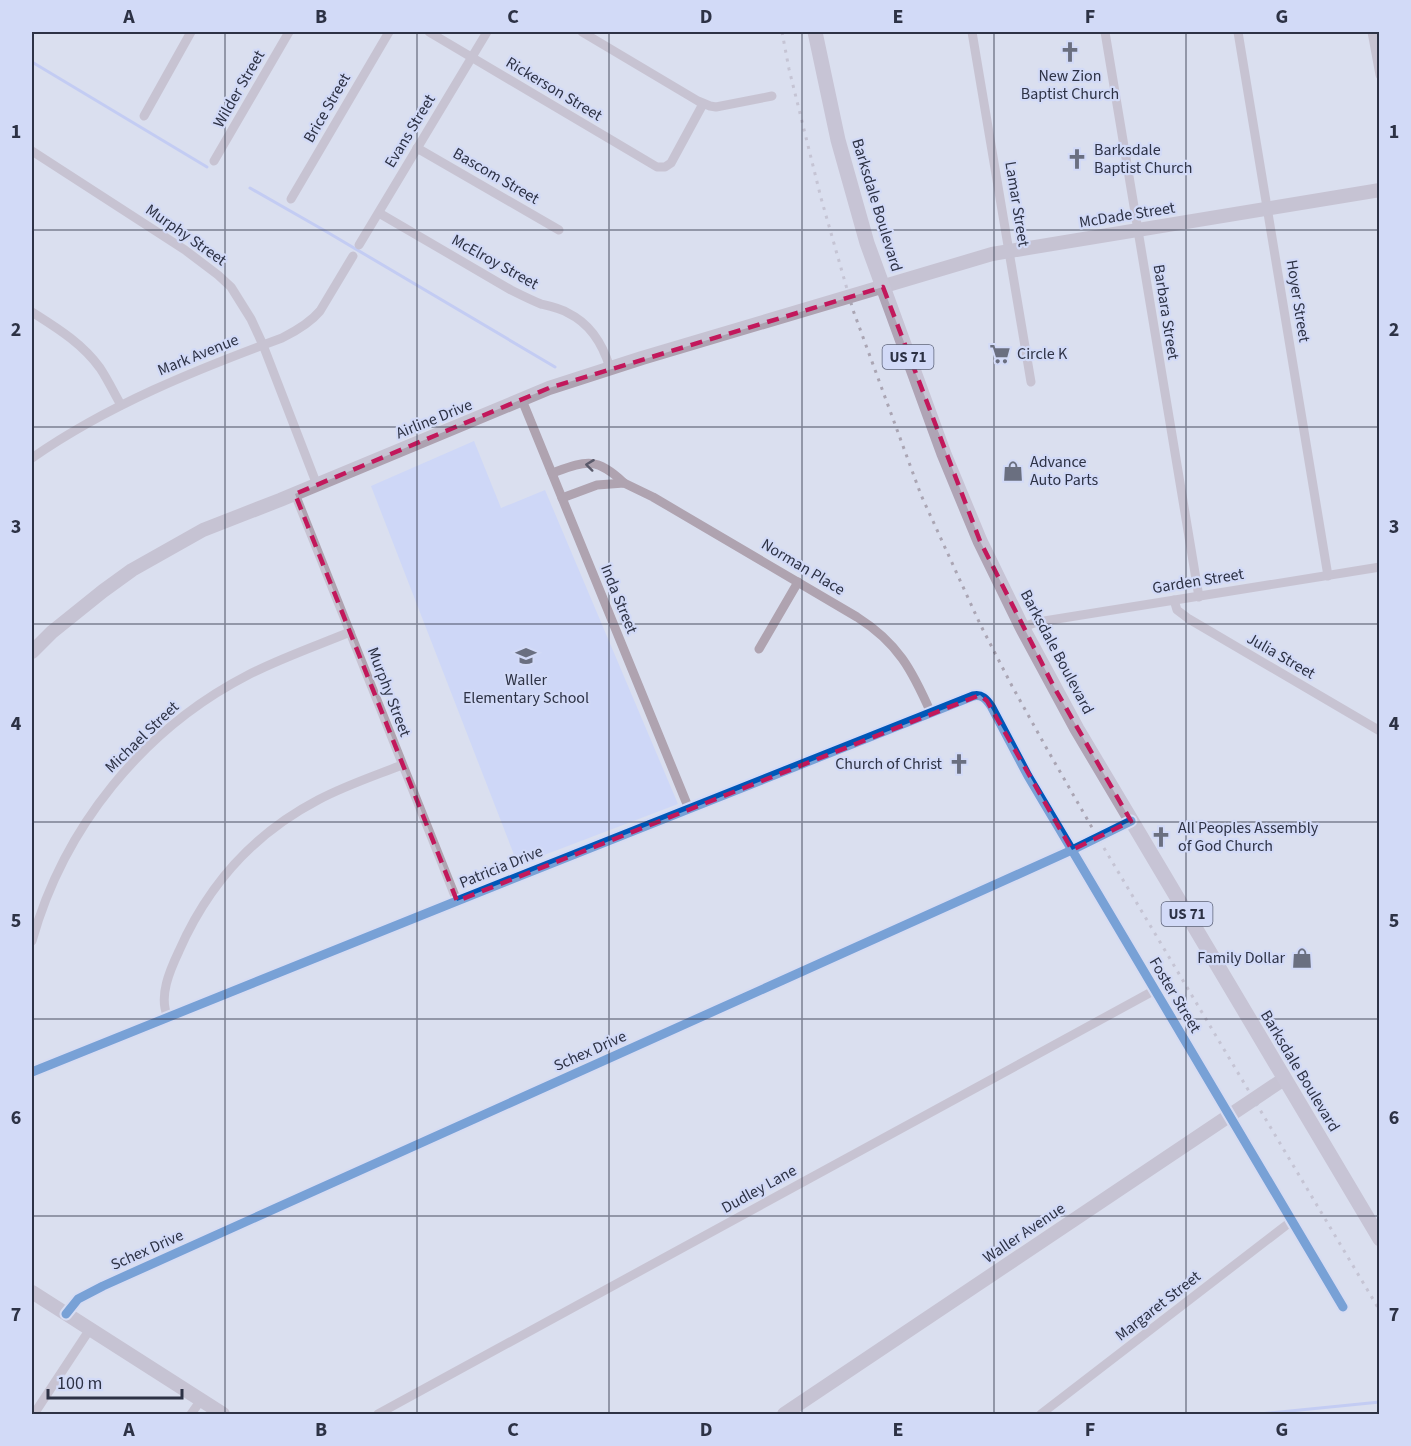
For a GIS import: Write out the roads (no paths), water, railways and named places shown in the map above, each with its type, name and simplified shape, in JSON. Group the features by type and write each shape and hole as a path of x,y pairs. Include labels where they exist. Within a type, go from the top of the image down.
{"main road":[{"name":"Barksdale Boulevard","path":"814,32 840,147 867,243 949,467 980,541 1058,696 1380,1239"}],"street":[{"path":"144,116 191,32"},
{"name":"Wilder Street","path":"214,161 289,32"},
{"name":"Brice Street","path":"291,199 389,32"},
{"name":"Rickerson Street","path":"429,32 657,167 665,168 671,163 703,104"},
{"name":"Evans Street","path":"359,245 487,32"},
{"path":"582,32 703,104 716,107 772,96"},
{"name":"Lamar Street","path":"972,32 1031,382"},
{"name":"Barbara Street","path":"1105,32 1199,597"},
{"name":"Hoyer Street","path":"1238,32 1328,576"},
{"path":"1372,32 1378,53 1380,75"},
{"name":"Bascom Street","path":"417,148 559,231"},
{"name":"Murphy Street","path":"32,151 185,250 231,288 251,319 317,485"},
{"name":"McDade Street","path":"883,287 1009,250 1380,190"},
{"name":"McElroy Street","path":"379,213 511,290 533,301 570,313 594,334 609,368"},
{"name":"Mark Avenue","path":"32,458 66,435 152,390 291,333 314,317 353,256"},
{"name":"Airline Drive","path":"32,652 76,611 103,591 140,566 203,530 549,388 883,287"},
{"path":"32,312 76,342 90,355 108,380 121,405"},
{"name":"Inda Street","path":"522,400 688,808"},
{"name":"Norman Place","path":"552,472 586,463 610,471 624,483 653,497 867,623 892,645 904,660 914,675 931,713"},
{"path":"562,498 597,485 624,483"},
{"name":"Murphy Street","path":"295,494 457,901"},
{"name":"Garden Street","path":"1022,627 1038,622 1380,567"},
{"path":"759,649 798,582"},
{"name":"Julia Street","path":"1174,600 1177,610 1189,619 1380,731"},
{"name":"Michael Street","path":"32,941 39,916 54,881 83,826 113,785 144,751 177,721 227,687 267,666 350,632"},
{"name":"Patricia Drive","path":"32,1072 973,696 984,698"},
{"name":"Foster Street","path":"984,698 1017,758 1343,1307"},
{"path":"168,1017 164,1009 165,995 180,948 208,896 244,853 266,834 317,800 402,765"},
{"name":"Schex Drive","path":"66,1314 78,1299 103,1286 1072,850 1131,821"},
{"name":"Dudley Lane","path":"378,1414 1155,990"},
{"name":"Waller Avenue","path":"784,1414 1284,1079"},
{"name":"Margaret Street","path":"1041,1414 1293,1220"},
{"path":"32,1292 224,1414"},
{"path":"34,1414 90,1329"},
{"path":"191,1414 201,1400"}],"waterway":[{"path":"32,62 207,167"},
{"path":"250,188 555,367"},
{"path":"1259,1414 1380,1402"}],"railway":[{"path":"782,32 821,198 853,310 921,495 980,624 1012,686 1098,838 1380,1311"}],"place":[{"name":"New Zion Baptist Church","path":"1070,52"},
{"name":"Barksdale Baptist Church","path":"1077,159"},
{"name":"Circle K","path":"1000,354"},
{"name":"Advance Auto Parts","path":"1013,471"},
{"name":"Waller Elementary School","path":"526,656"},
{"name":"Church of Christ","path":"959,764"},
{"name":"All Peoples Assembly of God Church","path":"1161,837"},
{"name":"Family Dollar","path":"1302,958"}]}
